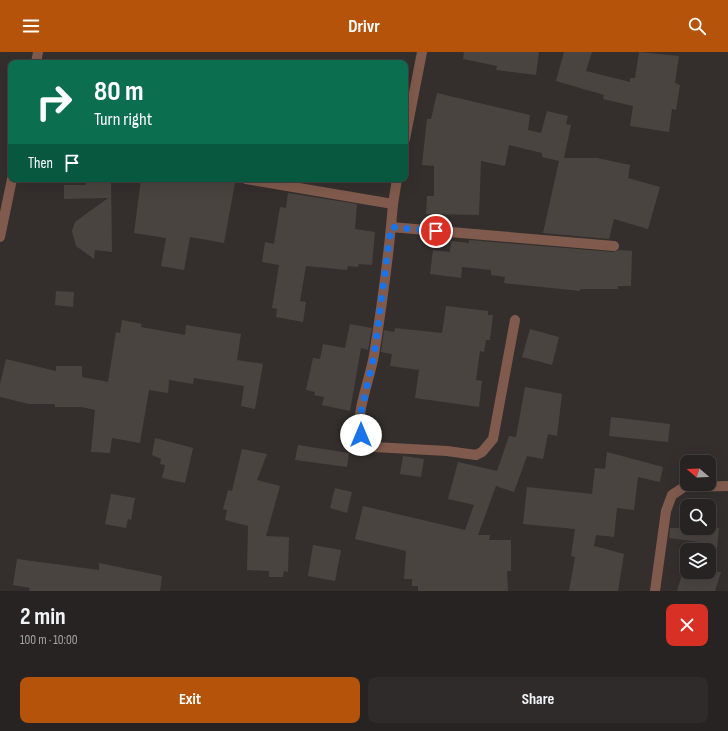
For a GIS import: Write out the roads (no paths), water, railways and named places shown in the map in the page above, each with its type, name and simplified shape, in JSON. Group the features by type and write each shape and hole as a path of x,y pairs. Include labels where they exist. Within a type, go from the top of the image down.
{"street":[{"path":"408,124 422,52"},
{"path":"0,237 11,182"},
{"path":"264,182 393,204"},
{"path":"397,182 374,356 360,416 359,430 362,440 368,445 374,447 447,451 476,455 482,452 493,439 515,320"},
{"path":"391,227 614,246"},
{"path":"655,591 666,511 672,495 684,487 728,486"}]}
